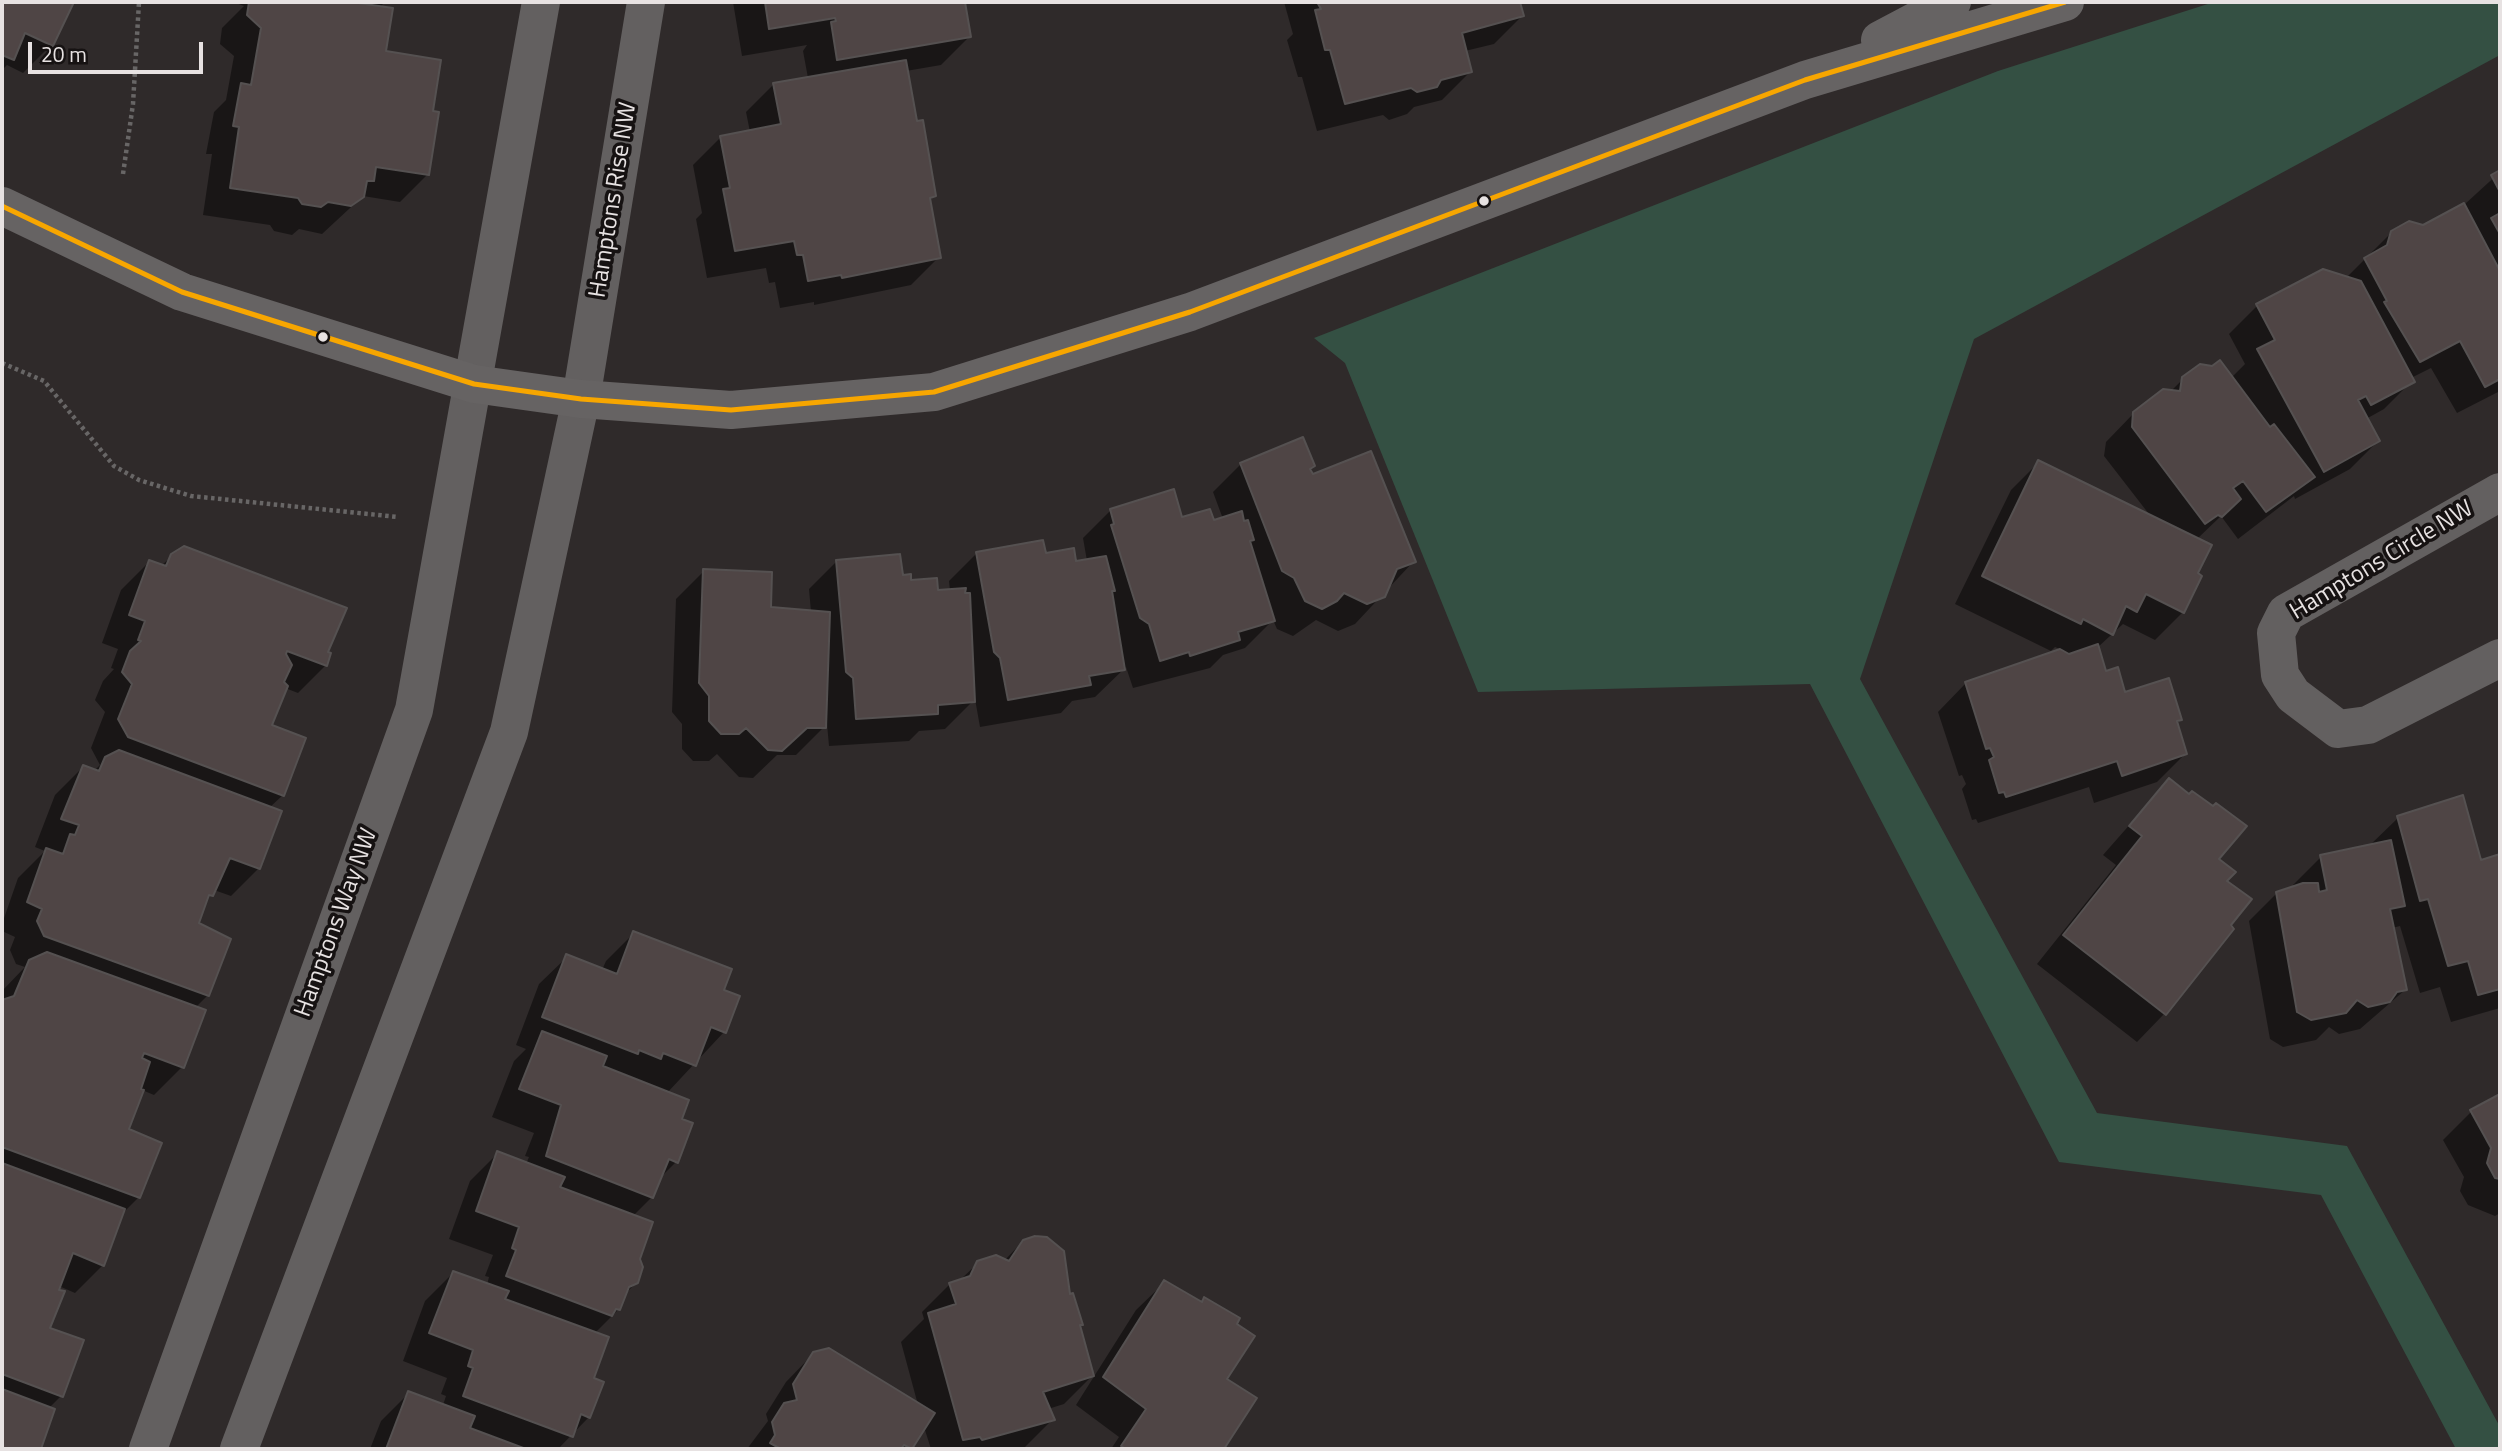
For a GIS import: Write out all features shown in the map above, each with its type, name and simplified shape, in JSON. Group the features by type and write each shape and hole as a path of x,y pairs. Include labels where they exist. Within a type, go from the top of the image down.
{"street":[{"path":"474,384 541,2"},
{"name":"Hamptons Rise NW","path":"581,399 646,2"},
{"path":"1805,80 1952,2"},
{"path":"2,205 182,292 474,384 581,399 731,410 934,392 1190,312 1805,80 2065,2"},
{"name":"Hamptons Way NW","path":"148,1449 414,710 474,384"},
{"path":"239,1449 509,732 581,399"},
{"name":"Hamptons Circle NW","path":"2500,492 2286,612 2276,633 2280,675 2293,695 2338,729 2368,725 2500,658"}],"path":[{"path":"123,174 133,104 139,2"},
{"path":"2,363 44,382 114,466 139,480 191,496 411,518"}],"green space":[{"path":"2214,2 2500,2 2500,55 1974,339 1860,679 2097,1113 2347,1146 2500,1427 2500,1449 2456,1449 2321,1195 2059,1162 1810,684 1478,692 1345,363 1314,338 1998,71"}],"building":[{"path":"2,2 74,2 53,46 25,33 14,60 2,55"},
{"path":"249,2 351,2 393,8 386,51 441,60 433,111 439,112 429,175 376,167 374,181 367,181 364,197 351,206 328,202 321,207 302,204 298,198 230,188 239,127 233,126 241,83 251,85 261,28 247,15"},
{"path":"765,2 965,2 971,37 837,60 831,22 836,21 835,18 769,29"},
{"path":"1317,2 1520,2 1524,16 1462,33 1472,72 1441,80 1437,87 1417,92 1411,88 1345,104 1330,50 1325,50 1315,10 1321,9"},
{"path":"906,60 917,121 923,120 936,196 930,198 941,258 842,278 841,275 808,281 803,255 797,255 794,241 735,251 723,189 730,188 720,136 781,124 773,83"},
{"path":"2500,170 2500,192 2491,175"},
{"path":"2464,203 2500,271 2500,379 2485,387 2460,341 2420,362 2384,302 2387,301 2364,258 2387,245 2391,231 2409,221 2423,225"},
{"path":"2500,213 2500,234 2491,218"},
{"path":"2323,269 2361,281 2415,382 2371,405 2366,396 2358,400 2380,441 2324,472 2257,349 2275,340 2256,304"},
{"path":"2220,360 2270,427 2274,424 2315,477 2266,512 2243,481 2233,488 2241,499 2222,517 2218,515 2205,524 2132,427 2133,412 2163,389 2180,391 2182,377 2200,364 2212,366"},
{"path":"1303,437 1315,466 1310,469 1313,474 1371,451 1416,562 1397,569 1385,597 1367,604 1344,593 1337,601 1322,609 1305,601 1294,578 1282,571 1240,463"},
{"path":"2038,460 2212,545 2198,573 2202,576 2184,613 2146,594 2137,612 2126,606 2113,635 2083,619 2081,624 1982,576"},
{"path":"1174,489 1182,517 1210,509 1214,520 1242,511 1244,521 1248,520 1254,540 1250,541 1275,621 1238,632 1240,640 1190,656 1189,652 1160,661 1149,624 1140,618 1111,525 1114,524 1110,509"},
{"path":"1043,540 1046,553 1074,548 1076,561 1106,556 1115,591 1112,591 1125,670 1089,676 1091,685 1008,700 1000,658 994,652 976,552"},
{"path":"184,546 347,608 328,652 331,653 327,666 287,651 292,665 284,682 288,686 272,725 306,738 284,796 128,737 118,719 132,684 122,672 130,651 141,641 138,640 145,621 129,615 149,560 166,566 171,554"},
{"path":"900,554 903,575 911,574 911,580 937,578 938,590 966,588 965,593 970,593 975,702 938,705 938,714 856,719 853,678 846,672 836,560"},
{"path":"703,569 772,572 771,607 830,612 826,728 807,728 782,751 768,750 746,728 739,734 721,734 709,721 709,696 699,683"},
{"path":"2098,644 2106,671 2118,667 2125,692 2169,678 2182,720 2177,721 2187,754 2122,776 2117,761 2006,797 2004,792 1999,793 1989,760 1994,757 1990,748 1986,749 1965,682 2060,649 2069,654"},
{"path":"119,750 282,811 260,869 230,858 213,896 209,895 199,923 231,939 209,996 44,936 37,921 42,909 27,902 46,848 63,854 70,834 75,835 79,825 61,819 83,765 99,771 105,757"},
{"path":"2169,778 2189,794 2192,791 2213,806 2216,803 2247,826 2219,859 2236,872 2227,881 2252,899 2231,925 2234,929 2166,1015 2063,935 2142,836 2129,826"},
{"path":"2463,795 2481,860 2500,854 2500,989 2478,995 2468,961 2448,966 2428,899 2420,901 2397,816"},
{"path":"2391,840 2405,906 2390,909 2407,990 2397,992 2390,1002 2368,1007 2357,1000 2346,1013 2311,1020 2297,1012 2276,892 2303,883 2318,883 2319,892 2327,890 2320,855"},
{"path":"633,931 732,969 724,990 740,996 726,1033 711,1027 696,1066 663,1053 661,1059 639,1050 638,1054 542,1017 566,954 617,974"},
{"path":"47,952 206,1010 184,1068 144,1053 142,1058 150,1062 141,1089 144,1090 129,1129 162,1143 140,1198 2,1147 2,1000 14,996 29,960"},
{"path":"542,1031 607,1056 603,1066 689,1100 682,1119 693,1123 678,1163 669,1159 653,1198 546,1156 561,1105 519,1089"},
{"path":"2500,1094 2500,1179 2495,1178 2487,1163 2491,1148 2470,1110"},
{"path":"497,1151 565,1177 560,1187 653,1222 640,1259 643,1267 638,1283 629,1287 620,1310 616,1309 612,1316 506,1276 516,1250 512,1248 519,1227 476,1211"},
{"path":"2,1163 125,1209 104,1266 73,1253 59,1290 65,1291 50,1328 84,1340 63,1397 2,1374"},
{"path":"1035,1236 1047,1237 1064,1251 1070,1294 1073,1293 1083,1325 1080,1325 1094,1376 1043,1392 1055,1420 982,1440 980,1437 963,1440 928,1313 956,1304 949,1283 970,1276 977,1261 996,1255 1009,1261 1023,1240"},
{"path":"453,1271 509,1291 505,1299 609,1337 594,1378 604,1382 590,1418 581,1414 573,1437 463,1396 473,1368 468,1366 473,1350 429,1333"},
{"path":"1164,1280 1202,1302 1204,1297 1240,1318 1237,1324 1255,1336 1227,1379 1257,1398 1224,1449 1126,1449 1121,1446 1146,1409 1103,1377"},
{"path":"829,1348 935,1413 912,1449 904,1445 901,1449 781,1449 770,1443 775,1435 772,1422 784,1403 797,1400 793,1384 813,1352"},
{"path":"2,1389 55,1409 41,1449 2,1449"},
{"path":"408,1391 475,1416 470,1428 526,1449 386,1449"}],"transit line":[{"path":"2,206 182,292 474,384 581,399 731,410 934,392 1190,312 1805,80 2065,2"}]}
